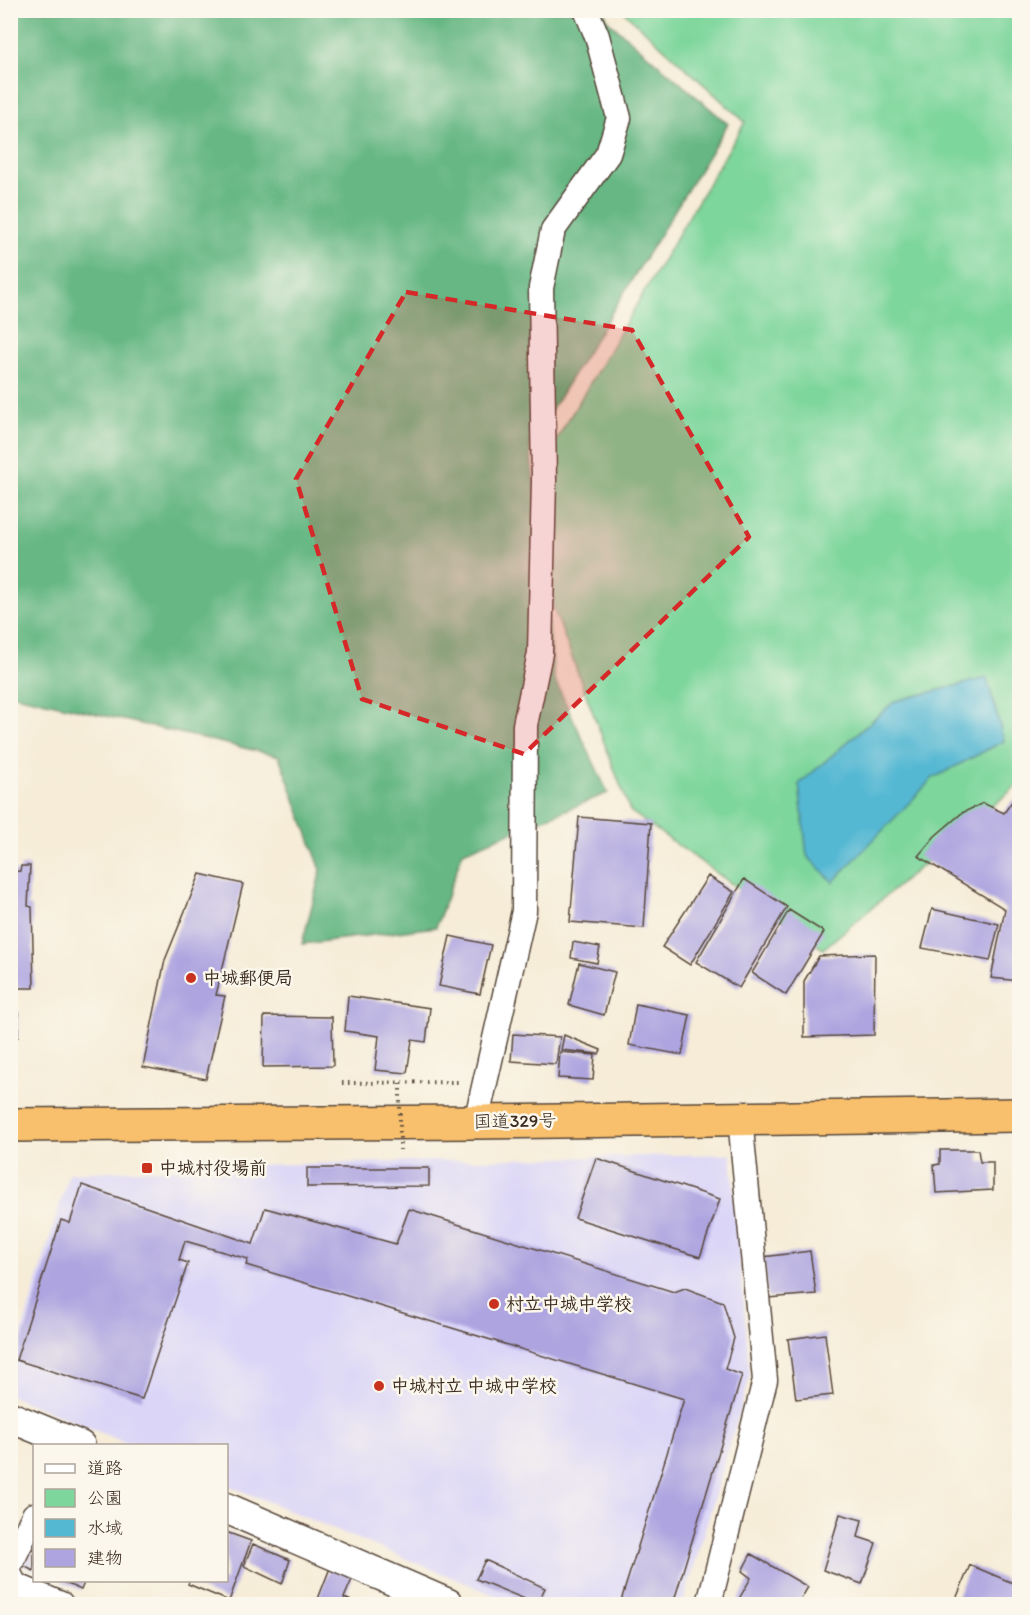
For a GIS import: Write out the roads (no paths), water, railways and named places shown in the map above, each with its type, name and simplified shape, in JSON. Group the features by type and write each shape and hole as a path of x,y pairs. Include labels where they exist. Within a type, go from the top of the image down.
{"highway":[{"name":"国道329号","path":"10,1125 1020,1115"}],"street":[{"path":"476,1122 524,911 525,724 540,653 544,481 541,288 553,230 608,153 619,118 597,36 586,10"},
{"path":"709,1605 765,1380 740,1118"},
{"path":"10,1417 72,1444"},
{"path":"228,1509 448,1605"},
{"path":"10,1565 33,1517"},
{"path":"10,1575 15,1585 61,1605"}],"water":[{"path":"987,678 1004,741 933,778 833,882 807,856 799,784 895,701"}],"place":[{"name":"中城郵便局","path":"191,978"},
{"name":"中城村役場前","path":"147,1168"},
{"name":"村立中城中学校","path":"494,1304"},
{"name":"中城村立 中城中学校","path":"379,1386"}]}
